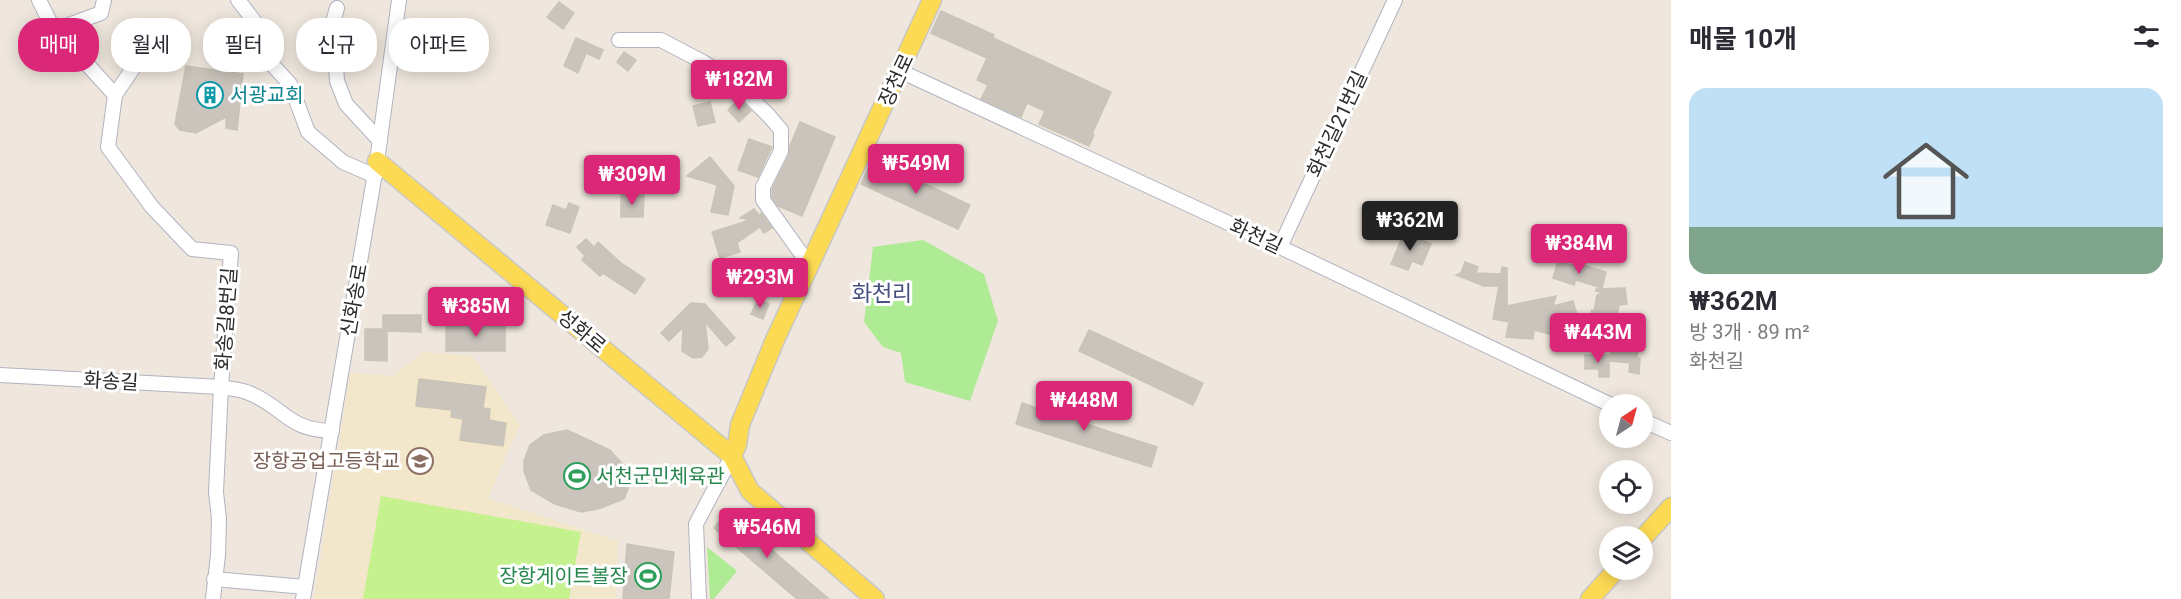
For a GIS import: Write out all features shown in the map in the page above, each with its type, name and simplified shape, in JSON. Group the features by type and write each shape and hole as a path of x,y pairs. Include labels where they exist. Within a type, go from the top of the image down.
{"main road":[{"name":"장천로","path":"732,456 737,445 740,425 774,342 932,0"},
{"name":"성화로","path":"376,168 732,456 750,491 875,599"},
{"path":"1653,527 1671,507"},
{"path":"1590,599 1607,580"}],"street":[{"path":"39,0 48,18"},
{"path":"87,18 100,13 104,0"},
{"path":"238,0 261,30 266,57 290,84 308,132 342,162 376,168"},
{"name":"신화송로","path":"304,593 376,168 399,0"},
{"name":"화천길21번길","path":"1280,247 1395,0"},
{"path":"337,8 327,43 335,52 338,81 346,104 380,141"},
{"path":"619,40 661,40 703,62 739,86 781,130 781,151 763,187 763,200 810,266"},
{"name":"화천길","path":"900,71 1280,247 1599,399"},
{"path":"95,72 115,94"},
{"name":"화송길8번길","path":"130,72 115,94 108,147 152,207 192,249 231,253 222,387"},
{"name":"화송길","path":"0,375 222,387 248,392 295,424 316,431 332,431"},
{"path":"213,599 218,555 219,519 216,492 222,387"},
{"path":"1653,425 1671,433"},
{"path":"699,599 696,524 732,456"},
{"path":"214,579 304,593"}],"shaded area":[{"name":"장항공업고등학교","path":"423,352 472,356 520,424 488,498 618,541 616,599 314,599 350,373 393,376"}],"green space":[{"path":"923,240 984,274 998,321 970,401 905,382 901,353 883,347 864,322 873,247"},
{"path":"381,496 581,532 569,599 363,599"},
{"path":"707,547 737,571 714,599 710,599"}],"building":[{"path":"559,2 574,13 563,29 547,17"},
{"path":"941,11 994,35 993,38 1111,92 1089,146 1039,124 1045,111 1027,103 1021,117 981,99 988,85 977,80 987,58 931,33"},
{"path":"576,38 603,50 599,59 586,53 578,73 564,66"},
{"path":"624,52 636,60 628,71 617,62"},
{"name":"서광교회","path":"191,67 203,68 203,72 243,74 237,130 226,128 226,117 196,133 180,130 175,124 185,72 191,72"},
{"path":"739,99 751,111 739,122 728,110"},
{"path":"710,102 715,122 698,126 693,106"},
{"path":"800,122 835,137 802,216 778,206 772,197 772,189 789,155 790,146"},
{"path":"749,139 772,147 758,177 738,170"},
{"path":"710,157 734,186 728,215 711,212 717,185 687,176"},
{"path":"871,162 894,174 896,170 970,205 958,229 861,184"},
{"path":"621,194 644,195 643,217 621,217"},
{"path":"569,203 579,207 570,233 546,225 553,205 566,210"},
{"path":"754,209 760,216 761,213 772,228 764,233 760,227 737,243 740,252 720,258 712,232 750,220 740,218"},
{"path":"1404,233 1431,244 1422,265 1412,261 1408,270 1391,264"},
{"path":"586,239 594,247 598,242 621,263 645,279 635,294 603,273 600,276 582,260 585,256 577,247"},
{"path":"1558,261 1606,272 1602,288 1576,280 1574,285 1553,278"},
{"path":"1465,262 1478,267 1476,273 1501,274 1502,267 1507,268 1507,306 1556,296 1553,306 1573,301 1582,332 1580,342 1534,330 1533,339 1506,337 1509,322 1493,319 1499,286 1484,286 1456,275 1461,273"},
{"path":"1625,288 1627,304 1619,305 1613,333 1588,328 1597,295 1603,293 1596,289"},
{"path":"758,299 769,304 763,319 751,314"},
{"path":"691,303 705,304 735,338 726,346 705,322 708,349 702,357 693,358 682,351 683,327 669,341 661,333"},
{"path":"383,315 421,315 421,332 387,331 387,361 365,360 365,329 383,329"},
{"path":"446,324 505,324 505,351 446,351"},
{"path":"1089,330 1203,383 1193,405 1079,351"},
{"path":"1611,344 1638,347 1639,374 1629,372 1630,363 1610,361"},
{"path":"1585,355 1609,355 1609,377 1599,377 1599,369 1585,369"},
{"path":"419,379 486,387 483,408 490,409 489,420 506,423 503,446 460,440 463,419 451,417 452,410 416,406"},
{"path":"1057,401 1090,412 1086,424 1157,447 1151,467 1016,424 1022,403 1053,413"},
{"name":"서천군민체육관","path":"567,430 610,450 626,468 631,481 624,499 598,509 581,512 555,504 531,490 524,471 524,461 530,445 544,435"},
{"path":"727,512 829,599 797,599 714,528"},
{"name":"장항게이트볼장","path":"627,544 674,552 669,599 623,599"}],"place":[{"name":"서광교회","path":"210,95"},
{"name":"장항공업고등학교","path":"420,461"},
{"name":"서천군민체육관","path":"577,476"},
{"name":"장항게이트볼장","path":"648,576"}],"district":[{"name":"화천리","path":"882,293"}]}
